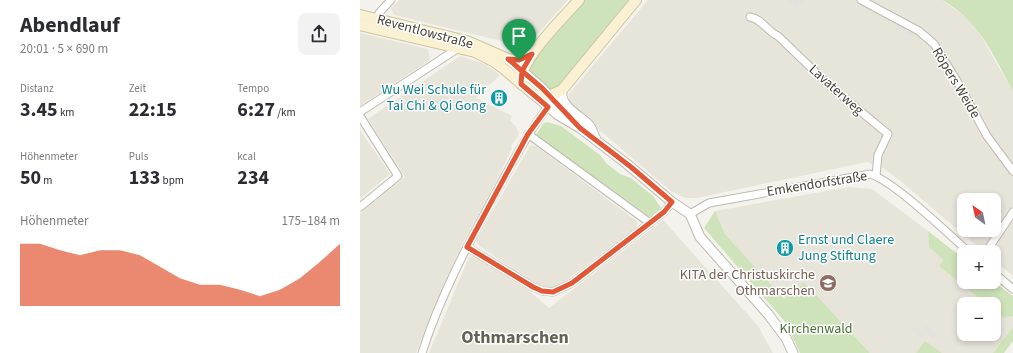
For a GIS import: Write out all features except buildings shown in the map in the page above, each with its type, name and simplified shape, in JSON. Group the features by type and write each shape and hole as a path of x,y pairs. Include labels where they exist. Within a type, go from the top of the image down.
{"main road":[{"path":"521,84 522,71 532,54 579,0"},
{"path":"550,101 562,90 636,0"},
{"name":"Reventlowstraße","path":"360,15 467,41 508,59"},
{"name":"Reventlowstraße","path":"360,25 475,52 493,61 536,96 550,101"},
{"path":"508,59 519,60 532,54"}],"street":[{"path":"377,19 379,13 391,0"},
{"name":"Röpers Weide","path":"861,0 918,31 934,44 957,81 987,136 1013,171"},
{"name":"Lavaterweg","path":"750,17 756,18 772,33 778,36 831,87 888,134 878,155 876,176"},
{"path":"360,112 467,41"},
{"name":"Reventlowstraße","path":"508,59 522,71 550,101 580,128 631,167 672,202 690,214"},
{"path":"562,90 562,96 566,105 590,126 597,141"},
{"path":"422,353 432,322 467,247 528,134 550,101"},
{"path":"360,116 398,176 360,207"},
{"path":"528,134 650,223"},
{"name":"Emkendorfstraße","path":"690,214 704,205 716,202 863,174 876,176 903,195 961,245"},
{"path":"467,247 533,287 542,291 553,292 572,283 664,212 672,202"},
{"path":"991,245 1013,212"},
{"path":"690,214 700,237 768,314 786,338 793,353"},
{"path":"1001,279 1013,289"}],"shaded area":[{"path":"399,0 568,0 526,47 394,15 391,8"},
{"path":"648,0 942,0 963,15 975,26 1013,92 1013,276 1001,266 1001,245 976,245 966,237 1001,237 1001,193 957,193 957,229 898,179 883,168 867,162 697,198 686,198 672,192 569,104 569,94"},
{"path":"787,0 804,0 796,8"},
{"path":"897,24 914,33 912,37 895,28"},
{"path":"360,33 428,49 430,60 360,106"},
{"path":"460,56 485,64 500,75 476,98 512,116 510,121 516,126 519,134 511,146 512,148 496,182 463,243 445,282 416,353 360,353 360,213 405,177 368,119"},
{"path":"360,130 390,174 360,199"},
{"path":"533,145 638,222 637,226 633,230 560,285 549,289 539,288 477,244 476,240 530,146"},
{"path":"849,187 872,189 928,231 929,247 945,260 939,266 957,281 957,289 967,289 977,297 957,297 957,341 1001,341 1001,316 1004,318 1013,316 1013,327 993,353 870,353 804,282 784,299 725,234 715,211"},
{"path":"663,220 758,326 773,353 429,353 469,257 473,256 527,289 549,308"},
{"path":"927,325 937,334 933,338 923,330"},
{"path":"917,327 926,335 921,339 912,330"}],"green space":[{"path":"584,0 630,0 562,83 551,90 526,69 563,23"},
{"path":"942,0 1013,0 1013,92 992,53 976,28 966,17"},
{"path":"547,122 561,126 600,155 607,164 620,174 631,178 653,196 661,208 650,217 536,135 543,124"},
{"name":"Kirchenwald","path":"715,211 725,234 784,299 804,282 870,353 800,353 791,334 792,330 704,228"},
{"path":"928,231 957,254 957,281 939,266 944,260 929,247"},
{"path":"1001,287 1013,296 1013,316 1004,318 1001,316 1001,297 977,297 967,289 1001,289"},
{"path":"1013,327 1013,341 1004,353 993,353"},
{"path":"925,341 942,353 916,353"}],"place":[{"name":"Wu Wei Schule für Tai Chi & Qi Gong","path":"499,98"},
{"name":"Ernst und Claere Jung Stiftung","path":"785,248"},
{"name":"KITA der Christuskirche Othmarschen","path":"828,283"}],"district":[{"name":"Othmarschen","path":"515,337"}],"route":[{"path":"519,60 508,59 522,71 520,79 521,84 548,107 528,134 467,247 504,268 533,287 542,291 553,292 572,283 667,210 672,202 631,167 580,128 564,113 542,88 522,71 532,54 519,60"}]}
